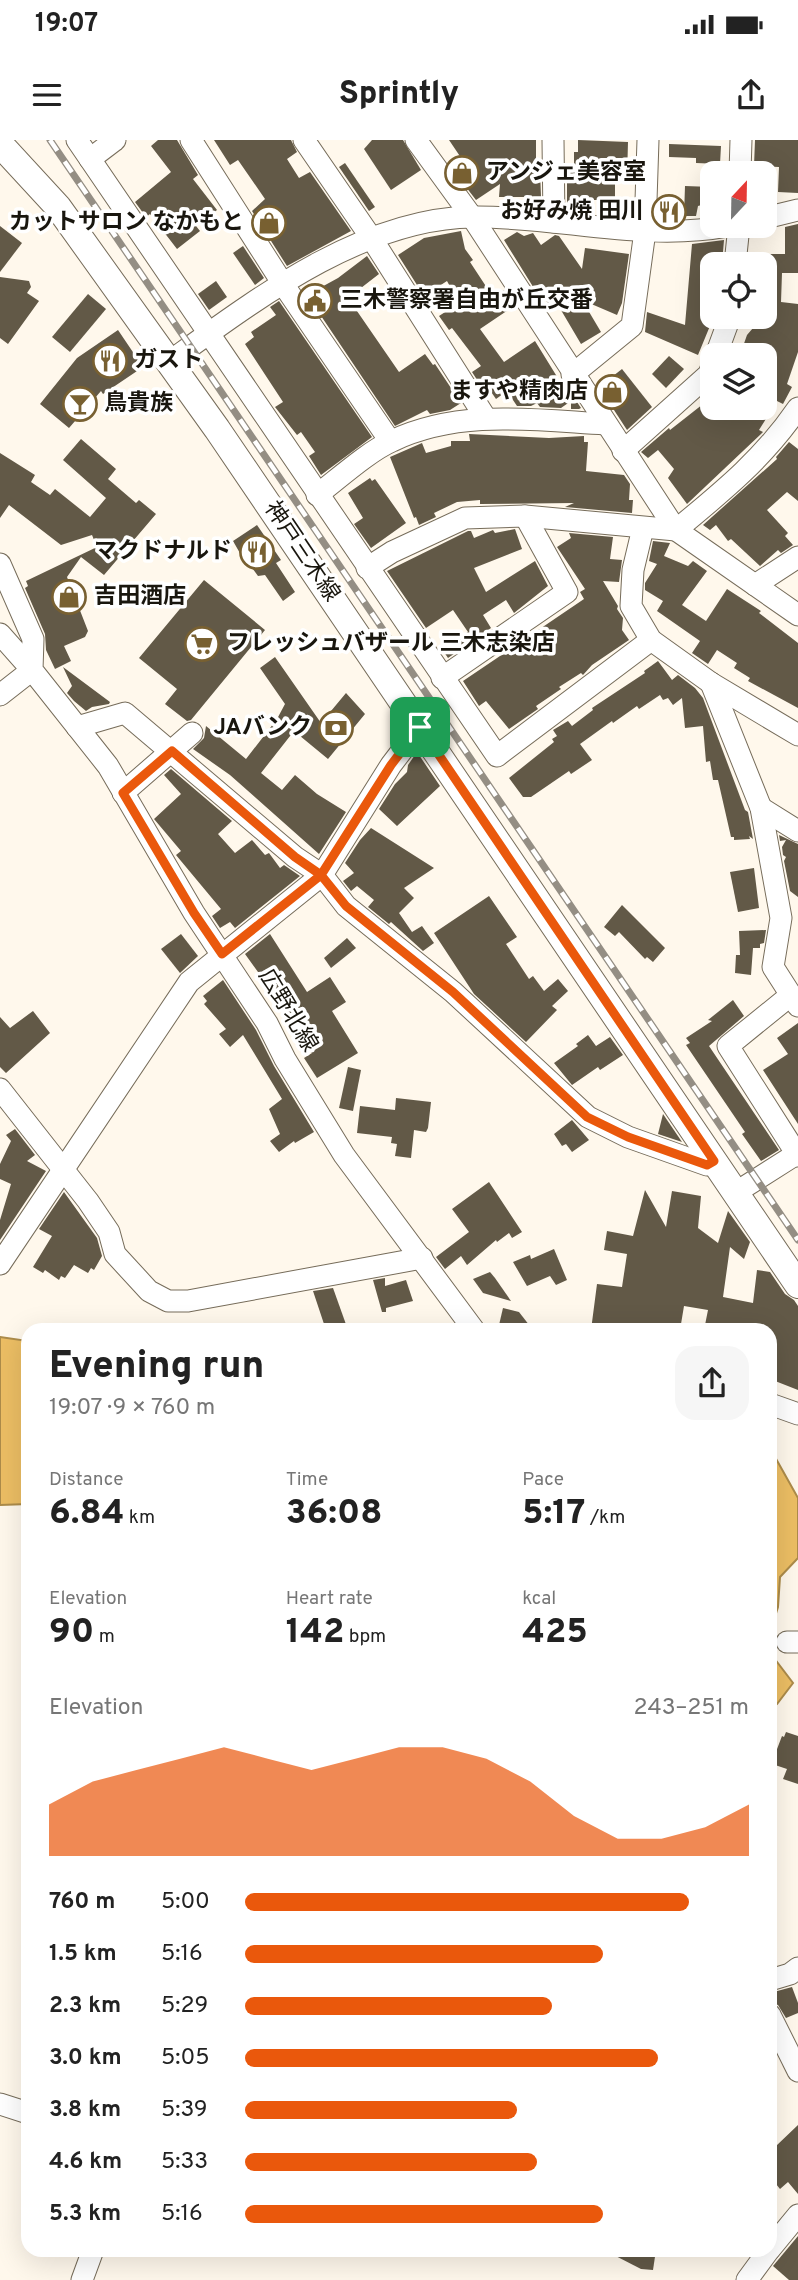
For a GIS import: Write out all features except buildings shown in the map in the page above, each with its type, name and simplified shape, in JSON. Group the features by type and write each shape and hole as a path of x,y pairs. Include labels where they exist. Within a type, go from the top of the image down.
{"main road":[{"name":"神戸三木線","path":"0,144 58,208 169,362 798,1285"}],"street":[{"path":"77,140 496,757 651,640"},
{"path":"90,159 115,140"},
{"path":"191,140 283,284 390,441"},
{"path":"304,140 372,239 485,417"},
{"path":"553,140 554,222"},
{"path":"572,375 632,326 645,232 648,140"},
{"path":"740,161 741,140"},
{"path":"419,141 676,530 798,615"},
{"path":"777,215 798,210"},
{"path":"169,362 283,284 383,233 471,217 554,222 645,232 700,229"},
{"path":"623,451 700,382"},
{"path":"367,568 392,552 465,518 525,516 676,530 736,481 777,440 798,408"},
{"path":"317,495 390,441 434,427 485,417 605,424"},
{"path":"442,678 567,592 525,516"},
{"path":"643,528 633,570 631,606 651,640 711,683 798,734"},
{"path":"755,585 798,557"},
{"path":"0,564 33,639 32,670 0,695"},
{"name":"広野北線","path":"0,635 32,670 108,766 194,913 267,1023 285,1059 344,1155 469,1323"},
{"path":"711,683 761,808 790,923 773,968 795,1000 728,1046 798,1154 735,1193"},
{"path":"77,727 125,713 295,857 321,875 346,906 453,992 587,1117 628,1137 707,1165 714,1161"},
{"path":"0,1264 189,982 321,875 391,765 420,727"},
{"path":"123,793 192,733"},
{"path":"761,808 798,831"},
{"path":"0,1089 64,1169 109,1232 116,1254 149,1291 169,1301 188,1301 422,1258"},
{"path":"777,1406 798,1414"},
{"path":"777,1978 798,1968"},
{"path":"777,2028 797,2067"},
{"path":"0,2104 21,2111"},
{"path":"777,2243 793,2229"},
{"path":"82,2280 90,2257"},
{"path":"747,2280 764,2257"}],"shaded area":[{"path":"0,1337 21,1340 21,1504 0,1505"},
{"path":"777,1460 798,1498 798,1558 780,1577 777,1610"},
{"path":"777,1662 793,1683 777,1704"}],"railway":[{"path":"50,140 798,1240"}],"place":[{"name":"アンジェ美容室","path":"462,173"},
{"name":"お好み焼 田川","path":"669,212"},
{"name":"カットサロン なかもと","path":"269,223"},
{"name":"三木警察署自由が丘交番","path":"315,301"},
{"name":"ガスト","path":"110,361"},
{"name":"ますや精肉店","path":"612,392"},
{"name":"鳥貴族","path":"80,404"},
{"name":"マクドナルド","path":"257,552"},
{"name":"吉田酒店","path":"69,597"},
{"name":"フレッシュバザール 三木志染店","path":"202,644"},
{"name":"JAバンク","path":"336,728"}],"route":[{"path":"420,727 391,765 346,840 321,875 222,954 194,913 123,793 172,751 295,857 321,875 346,906 453,992 587,1117 628,1137 707,1165 714,1161 420,727"}]}
